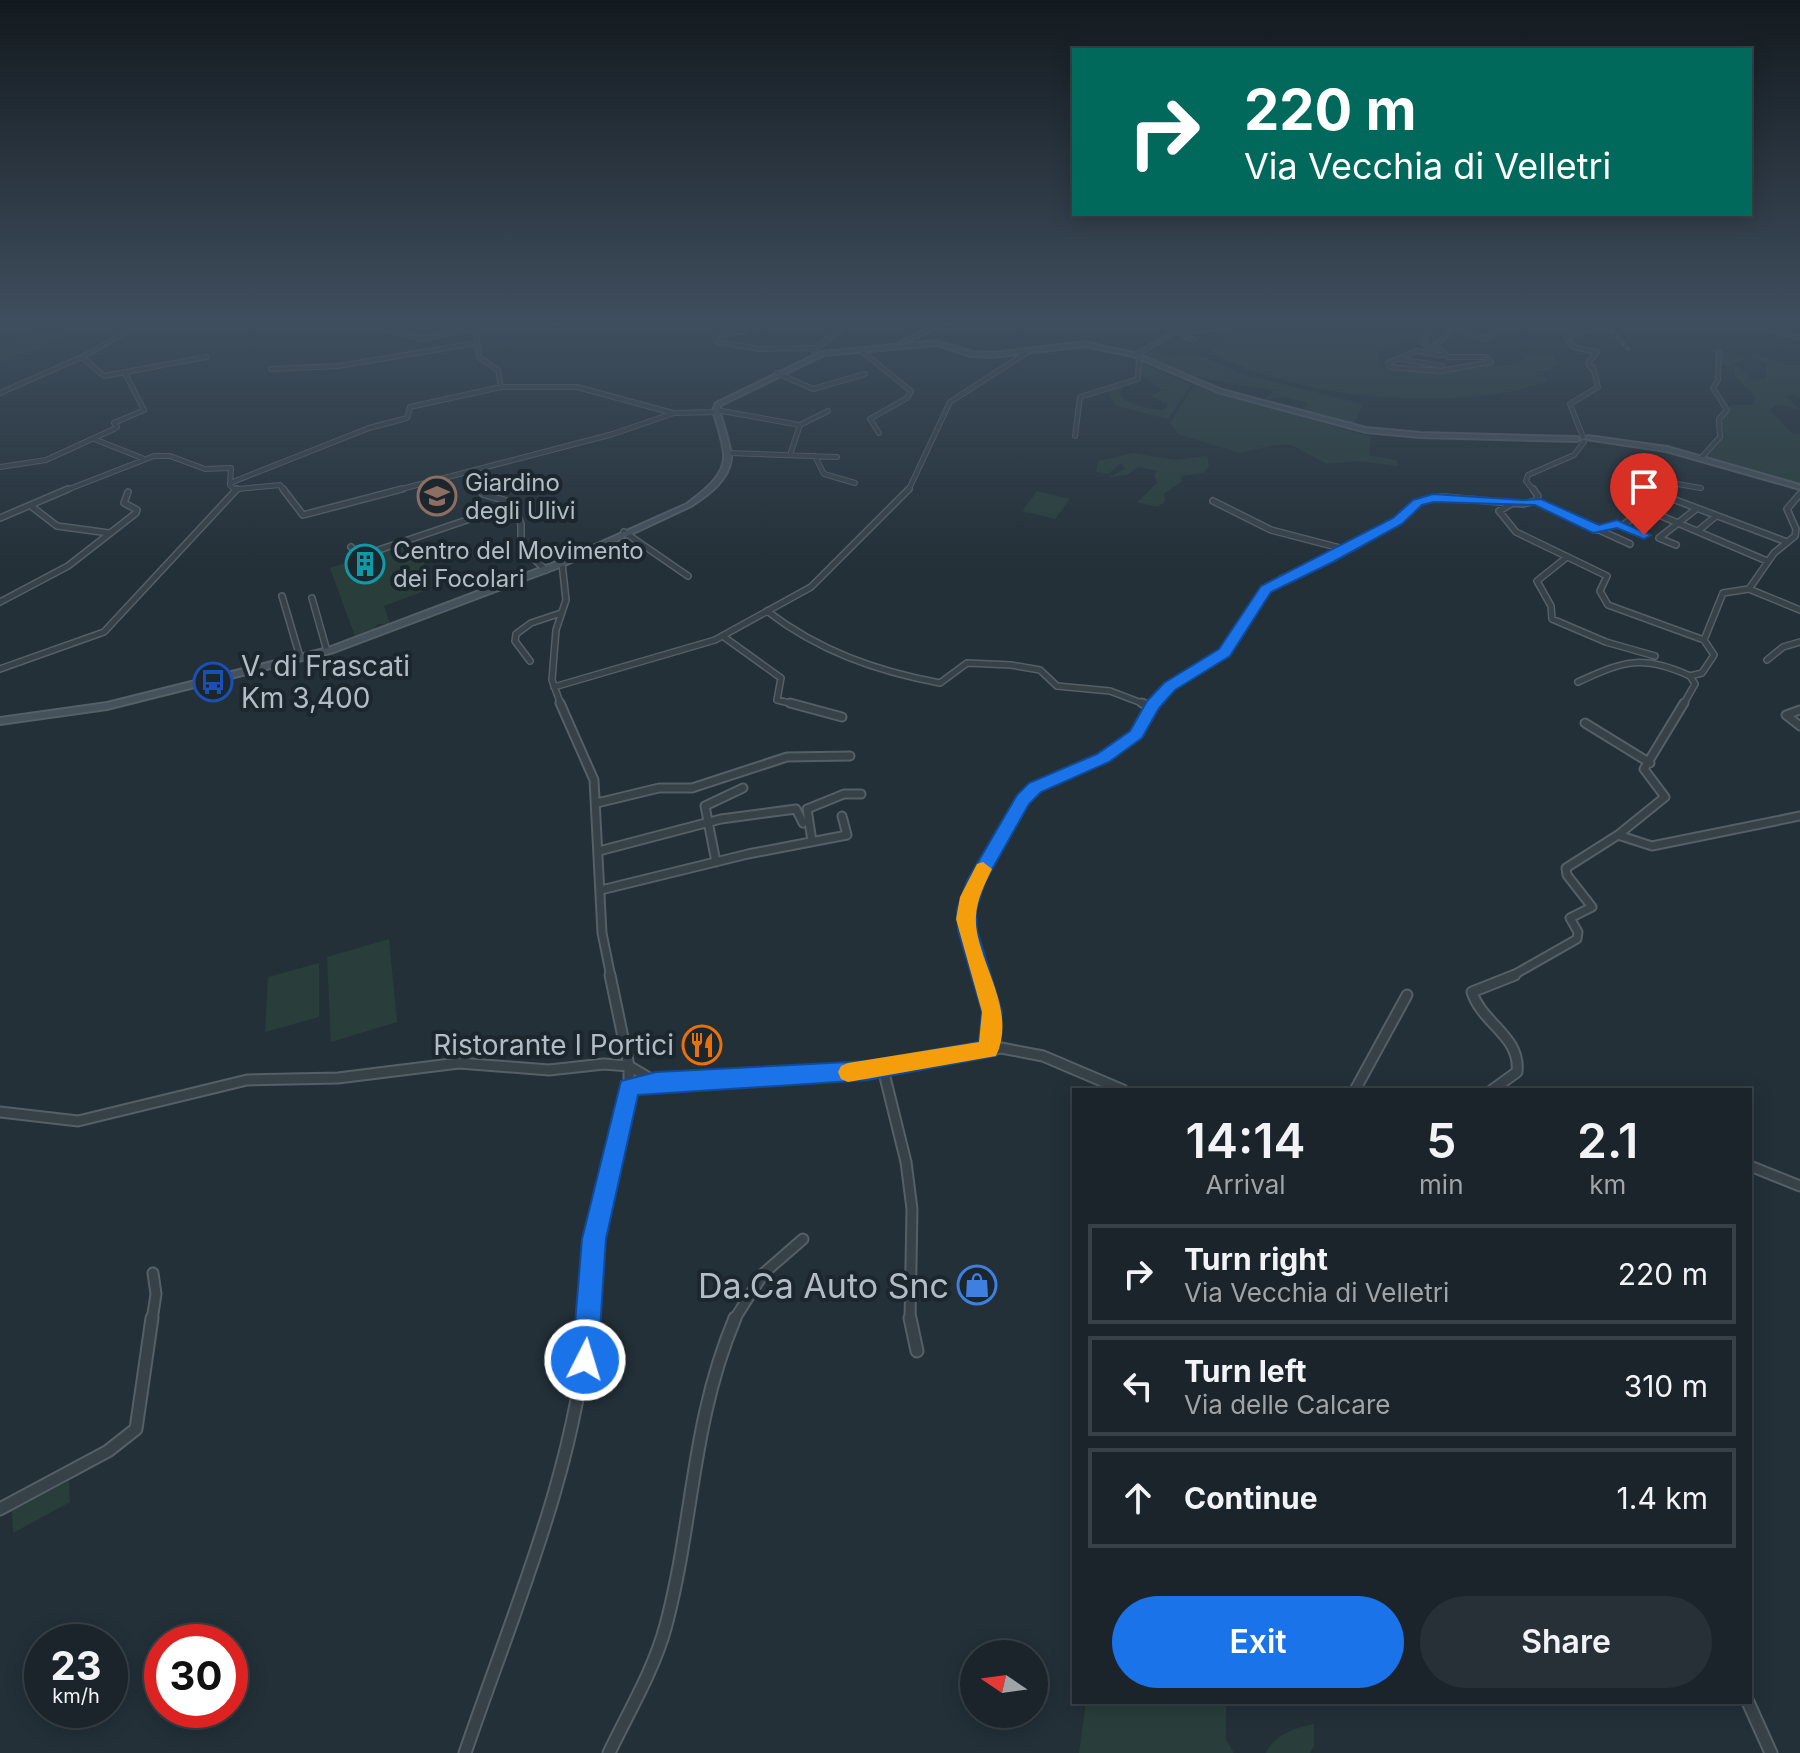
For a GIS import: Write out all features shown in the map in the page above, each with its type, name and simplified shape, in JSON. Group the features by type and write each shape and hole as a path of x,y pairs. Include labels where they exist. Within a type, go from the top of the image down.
{"main road":[{"path":"0,721 107,706 327,651 546,570 700,498 722,475 728,453 719,412 733,403"},
{"path":"1265,403 1376,432 1605,440 1701,458 1800,487"}],"street":[{"path":"0,467 44,460 94,439 117,428 115,422 144,410 139,403"},
{"path":"230,483 369,428 406,418 410,415 410,407 429,403"},
{"path":"635,403 674,413 719,412 800,425 828,411"},
{"path":"879,433 870,419 899,403"},
{"path":"554,687 662,658 724,637 818,582 832,564 905,497 950,403"},
{"path":"1075,436 1080,403"},
{"path":"1536,501 1537,495 1526,481 1528,475 1574,455 1583,439 1572,403"},
{"path":"1701,458 1719,438 1719,419 1727,410 1722,403"},
{"path":"0,669 102,633 223,500 238,489 280,485 303,515 613,434 674,413"},
{"path":"790,455 800,425"},
{"path":"94,439 142,458"},
{"path":"728,453 837,457"},
{"path":"0,518 142,458 170,454 204,469 231,468 230,483"},
{"path":"815,456 817,467 828,478 855,483"},
{"path":"467,472 483,494 512,503 521,524 520,546 546,570"},
{"path":"230,483 238,489"},
{"path":"1622,526 1677,484 1701,488"},
{"path":"0,602 62,570 137,512 124,503 128,492"},
{"path":"1749,589 1767,561 1796,534 1788,508 1800,494"},
{"path":"1662,495 1787,542"},
{"path":"988,1049 991,1008 966,922 974,884 1029,792 1119,747 1139,731 1151,707 1172,685 1224,653 1265,589 1398,521 1415,505 1428,499 1513,503 1536,501 1630,544"},
{"path":"1213,501 1269,529 1344,549"},
{"path":"351,547 356,555 362,555 512,503"},
{"path":"1513,503 1499,511 1510,527 1607,576 1600,591 1607,605 1704,640 1713,649 1714,655 1702,673 1690,676 1666,665 1635,658 1578,682"},
{"path":"31,506 57,526 109,533"},
{"path":"1645,509 1767,561"},
{"path":"1676,545 1659,538 1696,509"},
{"path":"1699,530 1716,516"},
{"path":"1597,530 1612,524 1644,535"},
{"path":"624,532 688,576"},
{"path":"1567,557 1537,581 1551,606 1552,619 1604,641 1655,656"},
{"path":"465,1753 566,1450 583,1377 594,1239 629,1087 629,1066 602,933 597,803 590,765 554,687 551,662 566,600 562,563"},
{"path":"1704,640 1724,591 1749,589 1800,610"},
{"path":"282,596 300,657"},
{"path":"312,598 327,651"},
{"path":"767,611 819,647 887,671 942,683 967,663 1017,665 1040,670 1057,686 1110,691 1151,707"},
{"path":"530,661 515,641 516,634 531,623 561,613"},
{"path":"724,637 781,678 777,700 842,717"},
{"path":"1767,660 1783,647 1800,642"},
{"path":"1495,1088 1517,1072 1518,1060 1502,1031 1474,1001 1472,992 1527,970 1577,939 1578,932 1570,918 1592,907 1565,869 1618,835 1665,797 1644,773 1694,687 1690,676"},
{"path":"1800,710 1786,715 1800,726"},
{"path":"1585,723 1650,763"},
{"path":"597,803 659,788 691,789 785,757 850,756"},
{"path":"716,862 707,804 743,788"},
{"path":"812,841 805,815 808,808 844,794 861,794"},
{"path":"599,851 709,824 743,812 792,809 799,811 803,823"},
{"path":"842,816 847,835"},
{"path":"1618,835 1652,846 1684,842 1748,824 1800,816"},
{"path":"601,890 812,841 847,835 855,839"},
{"path":"1356,1088 1407,995"},
{"path":"629,1087 656,1082 702,1082 883,1069 988,1049 1011,1049 1038,1054 1118,1088"},
{"path":"0,1112 78,1121 255,1079 326,1079 459,1063 549,1070 583,1064 629,1066 656,1082"},
{"path":"883,1069 891,1090 910,1194 909,1314 917,1351"},
{"path":"1752,1167 1800,1186"},
{"path":"609,1753 651,1665 666,1622 693,1460 724,1338 758,1282 803,1239"},
{"path":"0,1509 108,1451 136,1429 156,1294 153,1273"},
{"path":"1749,1704 1771,1753"}],"green space":[{"path":"1114,403 1133,403 1161,409 1166,409 1165,403 1179,403 1168,419 1116,406"},
{"path":"1183,403 1252,403 1371,437 1369,455 1396,460 1398,466 1356,461 1327,464 1291,445 1274,445 1239,453 1178,434 1170,423"},
{"path":"1308,403 1363,404 1354,424 1302,410"},
{"path":"1793,403 1800,410 1778,404 1770,410 1793,434 1800,434 1800,486 1704,458 1723,435 1722,422 1730,405"},
{"path":"1133,453 1175,460 1207,456 1209,466 1203,473 1182,476 1181,482 1164,494 1165,502 1157,507 1137,502 1157,483 1154,474 1158,471 1138,467 1127,475 1109,477 1125,469 1121,463 1108,474 1096,472 1098,461"},
{"path":"1037,491 1070,499 1055,519 1022,511"},
{"path":"410,542 424,562 424,591 384,606 390,624 378,624 373,631 356,639 330,568"},
{"path":"389,939 397,1022 331,1042 327,957"},
{"path":"319,963 319,1017 265,1032 268,977"},
{"path":"69,1481 70,1502 13,1533 12,1511"},
{"path":"1086,1704 1226,1704 1226,1740 1234,1753 1079,1753"},
{"path":"1314,1724 1314,1746 1310,1753 1266,1753 1279,1737"}],"slow traffic":[{"path":"848,1072 921,1063 988,1049 992,1012 966,919 974,884 983,869"}],"place":[{"name":"Giardino degli Ulivi","path":"437,496"},
{"name":"Centro del Movimento dei Focolari","path":"365,564"},
{"name":"V. di Frascati Km 3,400","path":"213,682"},
{"name":"Ristorante I Portici","path":"702,1045"},
{"name":"Da.Ca Auto Snc","path":"977,1285"}],"route":[{"path":"585,1360 594,1239 629,1087 656,1082 868,1071 988,1049 992,1012 967,930 966,910 976,881 1023,799 1035,787 1103,758 1136,734 1152,705 1169,687 1224,653 1265,589 1328,559 1398,521 1418,503 1433,498 1523,504 1536,501 1561,510 1597,530 1617,524 1644,535"}]}
